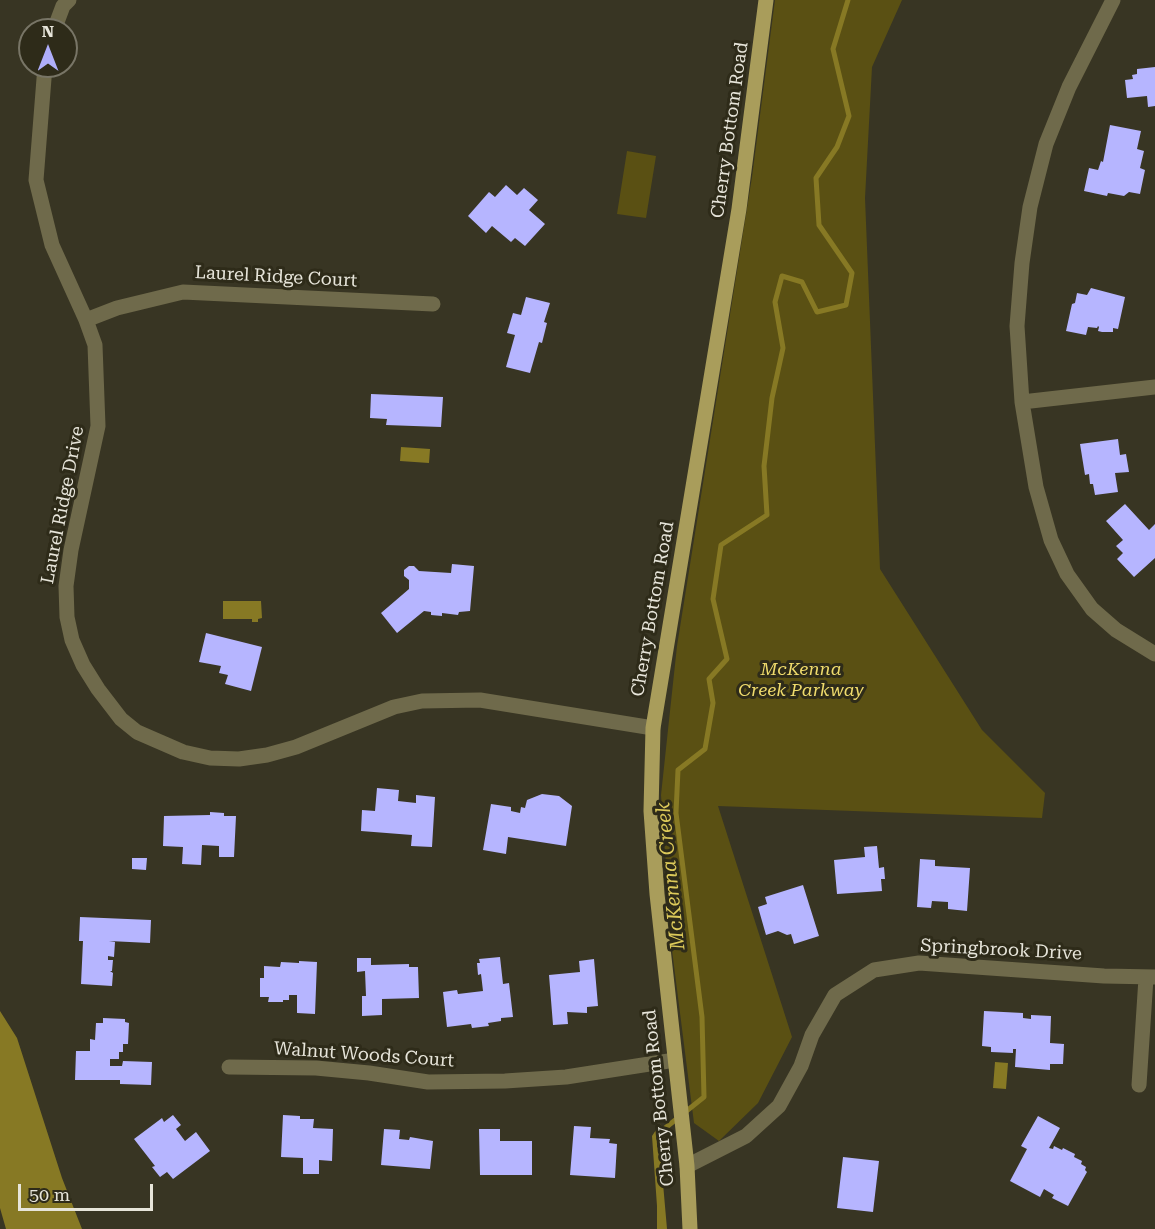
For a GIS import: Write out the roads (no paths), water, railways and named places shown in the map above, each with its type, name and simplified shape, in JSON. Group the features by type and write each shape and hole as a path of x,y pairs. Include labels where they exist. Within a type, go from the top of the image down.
{"main road":[{"name":"Cherry Bottom Road","path":"690,1229 687,1166 657,894 651,811 653,728 739,209 766,0"}],"street":[{"path":"1113,0 1069,87 1050,134 1030,207 1022,263 1017,326 1022,402 1036,487 1051,540 1067,574 1092,609 1116,630 1155,654"},
{"path":"57,18 62,2"},
{"name":"Laurel Ridge Drive","path":"44,78 36,180 52,245 86,320 94,345 99,426 71,550 66,586 67,617 72,639 83,665 94,684 121,719 137,732 183,752 210,758 239,759 267,755 296,747 394,707 422,701 480,700 653,728"},
{"name":"Laurel Ridge Court","path":"86,320 117,308 183,292 433,304"},
{"path":"1022,402 1155,387"},
{"name":"Springbrook Drive","path":"687,1166 746,1136 779,1106 801,1066 812,1035 835,995 874,970 919,963 1150,977"},
{"path":"1139,1085 1150,977"},
{"name":"Walnut Woods Court","path":"229,1067 316,1068 428,1082 506,1081 566,1077 675,1060"}],"waterway":[{"name":"McKenna Creek","path":"659,1133 704,1097 702,1017 676,813 678,770 705,749 713,703 709,679 727,659 713,599 721,545 767,515 764,466 772,398 783,348 775,302 782,276 802,282 817,312 846,305 852,273 819,225 816,178 837,147 849,116 833,49 848,0"}],"park label":[{"name":"McKenna Creek Parkway","path":"801,680"}]}
